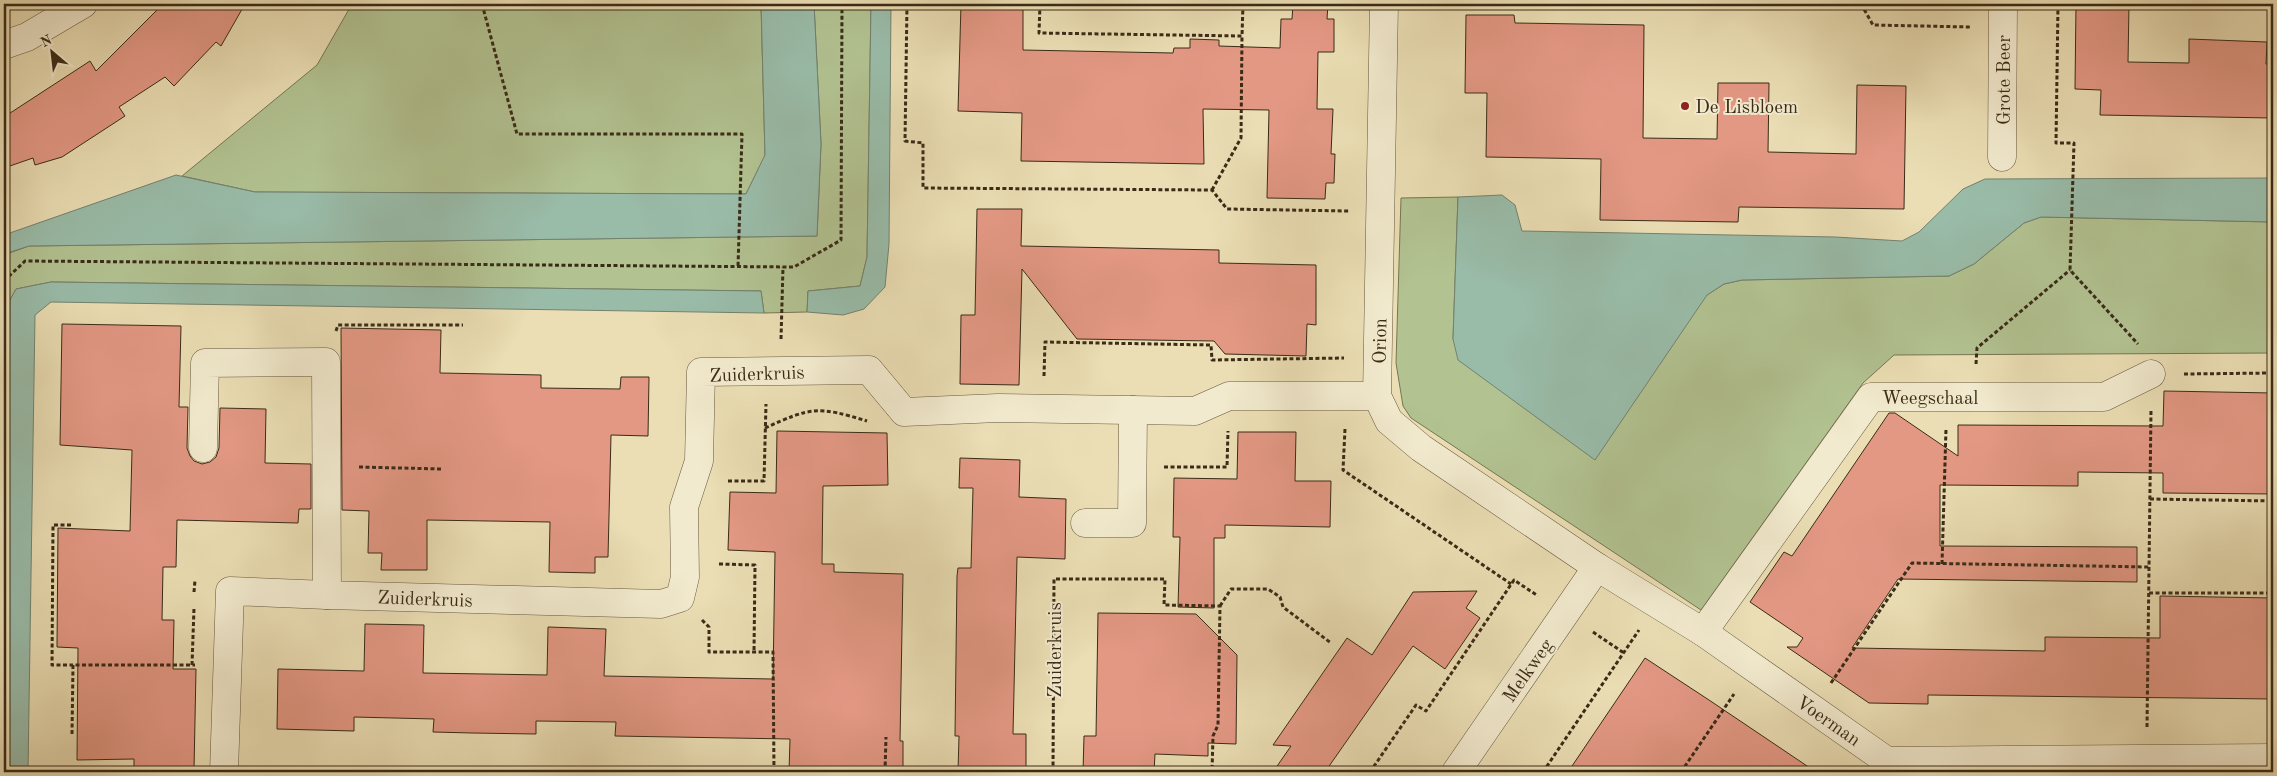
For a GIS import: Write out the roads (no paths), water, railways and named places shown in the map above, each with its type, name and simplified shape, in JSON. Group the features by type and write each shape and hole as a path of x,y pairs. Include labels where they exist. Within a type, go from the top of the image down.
{"street":[{"path":"4,46 27,38 83,4"},
{"name":"Orion","path":"1384,4 1382,211 1377,396 1389,421 1421,448 1597,567"},
{"name":"Grote Beer","path":"2002,157 2003,16"},
{"path":"203,448 205,363 326,362 327,595"},
{"name":"Zuiderkruis","path":"224,772 230,591 661,604 680,598 685,563 684,506 699,461 701,372 869,370 904,412 998,408 1133,410"},
{"name":"Weegschaal","path":"1703,632 1871,397 2104,397 2152,374"},
{"path":"1084,523 1132,523 1133,410 1195,411 1229,396 1377,396"},
{"name":"Voerman","path":"1597,567 1703,632 1812,709 1884,767 2147,758 2273,758"},
{"name":"Melkweg","path":"1456,772 1597,567"}],"place":[{"name":"De Lisbloem","path":"1685,106"}]}
